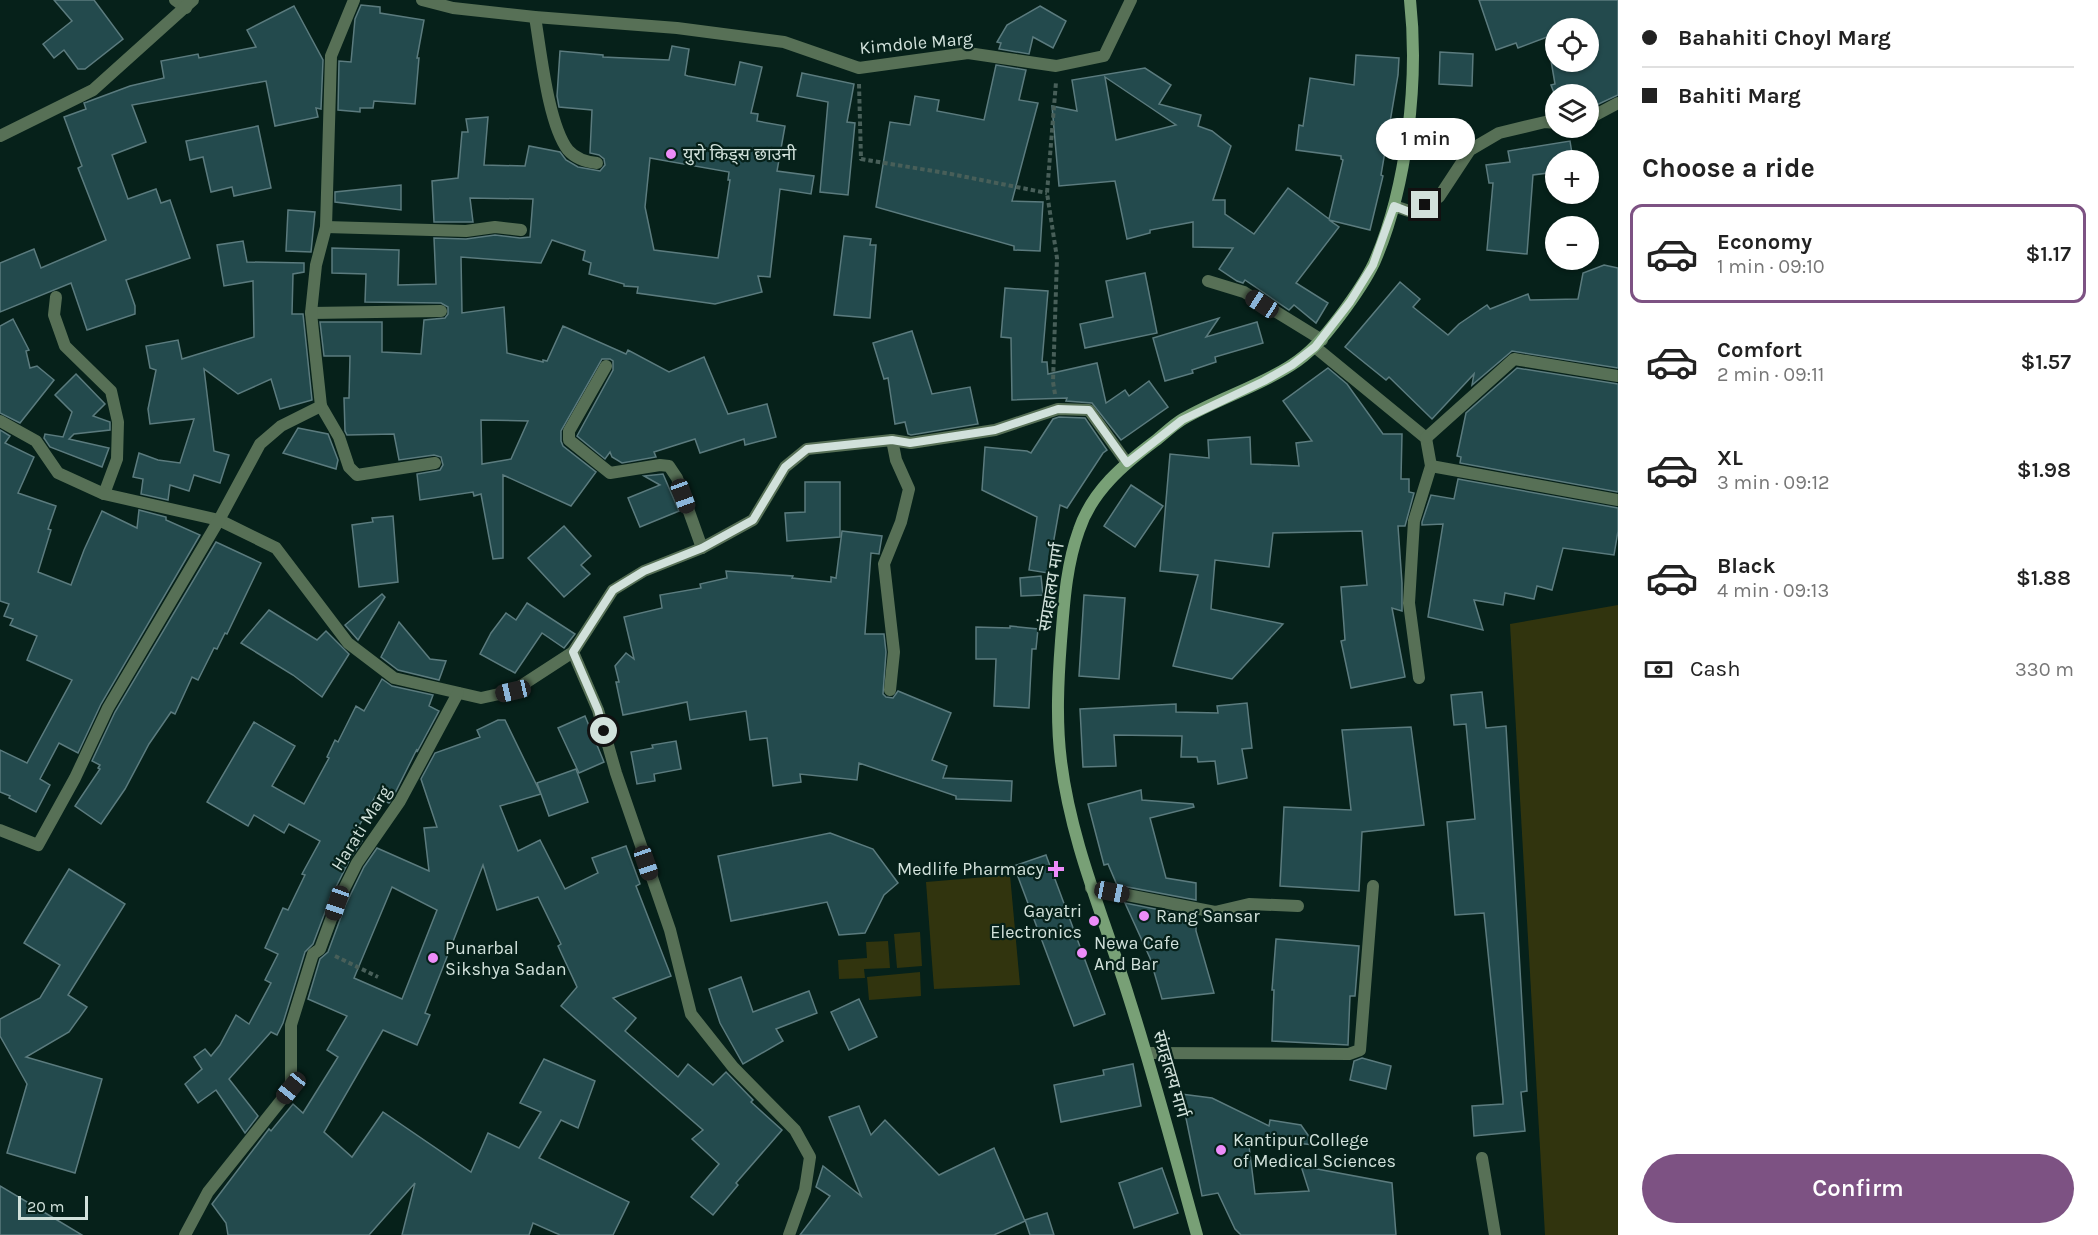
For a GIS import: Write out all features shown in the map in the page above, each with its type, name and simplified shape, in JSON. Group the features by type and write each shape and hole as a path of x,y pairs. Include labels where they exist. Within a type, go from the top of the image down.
{"main road":[{"name":"संग्रहालय मार्ग","path":"1197,1235 1128,992 1091,888 1068,803 1057,719 1064,602 1070,563 1079,527 1102,488 1127,463 1182,420 1282,370 1319,344 1350,302 1373,265 1394,206 1407,138 1413,76 1413,22 1410,0"}],"street":[{"path":"175,0 189,4"},
{"path":"354,0 331,56 326,227 316,265 311,313 321,406 339,437 349,467 357,474 435,463"},
{"name":"Kimdole Marg","path":"422,0 453,8 677,28 784,42 859,68 968,52 1056,66 1104,56 1131,0"},
{"path":"0,136 93,90 189,4"},
{"path":"535,17 554,122 569,150 583,161 597,163"},
{"path":"1599,113 1618,103"},
{"path":"1394,206 1412,213 1439,197 1470,150 1499,133 1545,122"},
{"path":"326,227 466,231 495,227 521,230"},
{"path":"1208,281 1244,292 1319,344 1426,438 1431,466 1414,521 1408,603 1419,678"},
{"path":"56,297 54,315 65,346 111,391 118,423 117,459 104,494"},
{"path":"311,313 441,311"},
{"path":"1426,438 1514,359 1618,376"},
{"path":"606,366 569,431 569,440 610,473 660,465 669,466 677,478 702,548"},
{"path":"0,830 38,844 75,778 108,708 219,520 260,444 281,426 321,406"},
{"path":"0,421 36,441 58,473 104,494 219,520 276,548 348,643 394,678 481,698 513,691 573,652 613,590 644,571 702,548 753,520 785,467 807,449 892,440 910,443 995,430 1058,409 1089,410 1127,463"},
{"path":"890,690 894,652 884,564 901,522 909,489 896,460 892,440"},
{"path":"1431,466 1618,500"},
{"path":"573,652 598,710 616,773 670,930 691,1014 733,1067 795,1130 810,1157 805,1190 789,1235"},
{"name":"Harati Marg","path":"185,1235 208,1192 291,1088 291,1025 313,954 321,949 337,903 357,863 400,801 458,693"},
{"path":"1146,1053 1349,1054 1360,1050 1373,886"},
{"path":"1091,888 1215,912 1248,904 1298,906"},
{"path":"1482,1158 1495,1235"}],"path":[{"path":"1056,66 1047,193 1057,258 1053,382 1058,409"},
{"path":"859,68 861,159 1047,193"},
{"path":"321,949 378,977"}],"green space":[{"path":"1618,605 1618,1235 1545,1235 1510,624"},
{"path":"1010,875 1020,985 934,989 926,882"},
{"path":"920,932 922,966 897,968 894,934"},
{"path":"888,941 890,968 864,969 865,978 839,979 838,960 867,958 866,942"},
{"path":"920,972 921,996 869,1000 867,977"}],"building":[{"path":"54,0 94,0 123,39 85,69 78,69 64,50 54,58 43,44 72,21"},
{"path":"1479,0 1618,0 1618,95 1599,104 1599,84 1555,84 1553,72 1599,72 1599,18 1545,18 1545,38 1518,48 1516,43 1496,50"},
{"path":"361,5 380,7 380,13 424,20 417,58 419,58 415,104 374,101 373,108 360,108 360,112 338,110 339,61 351,62 355,19"},
{"path":"294,6 323,60 321,109 316,108 318,117 275,126 266,81 132,105 146,142 112,155 128,199 156,189 161,203 170,200 190,258 126,280 135,306 135,314 87,330 71,283 0,312 0,263 34,249 41,268 106,240 78,168 82,166 64,117 86,109 84,103 130,86 164,78 161,61 198,54 199,58 256,47 247,30"},
{"path":"1040,6 1066,21 1053,48 1033,37 1029,54 999,49 1001,43 997,42 1007,25"},
{"path":"672,46 689,49 685,75 735,85 740,62 762,67 751,113 758,114 757,121 785,126 777,171 814,176 811,194 780,189 770,277 758,276 762,292 715,304 637,293 638,287 624,286 624,284 589,274 591,263 583,260 585,251 552,240 541,263 461,257 462,313 504,307 507,353 543,362 543,360 547,361 563,326 626,354 628,350 669,372 704,357 728,414 767,404 776,437 745,445 744,439 700,453 695,439 654,452 656,457 622,463 612,457 610,452 605,459 577,436 613,370 613,361 602,359 561,431 563,446 596,472 571,506 503,475 503,558 493,559 481,494 474,496 473,492 420,500 417,474 440,470 443,465 441,457 434,455 399,460 394,434 347,435 344,398 349,398 350,356 324,356 320,322 382,322 382,352 421,354 424,320 445,318 448,314 448,307 441,303 365,302 366,274 332,273 332,248 399,250 398,285 436,284 434,238 466,239 495,235 530,237 533,199 470,198 473,222 434,222 432,181 458,178 462,132 468,132 466,119 488,117 484,165 525,166 529,146 560,152 566,160 578,167 600,171 605,165 604,159 590,153 592,110 559,107 557,96 560,51 603,55 603,57 669,60","holes":["650,158 729,172 728,180 730,180 718,258 654,250 645,207","481,420 528,421 511,459 482,464"]},
{"path":"1440,52 1473,54 1472,86 1439,84"},
{"path":"1356,55 1399,58 1381,175 1383,176 1370,230 1329,220 1339,227 1296,283 1328,303 1316,323 1294,305 1289,310 1245,280 1243,283 1237,281 1219,269 1233,248 1193,247 1193,222 1150,230 1150,233 1127,239 1115,181 1059,186 1052,106 1077,111 1072,80 1145,68 1171,85 1159,104 1201,115 1198,126 1212,131 1231,146 1213,200 1225,200 1225,214 1254,234 1288,188 1329,219 1343,160 1341,156 1296,150 1299,125 1303,126 1310,78 1354,85","holes":["1105,77 1176,125 1116,140"]},
{"path":"996,65 1026,70 1019,100 1038,103 1012,201 1043,202 1040,251 1014,250 1014,246 876,207 890,122 910,125 915,96 939,100 937,111 984,120"},
{"path":"802,73 854,84 847,122 855,123 848,195 820,192 828,102 797,96"},
{"path":"258,126 271,188 234,196 232,187 211,192 203,157 190,160 186,141"},
{"path":"1570,141 1571,150 1545,150 1545,173 1533,175 1527,254 1487,250 1493,183 1489,183 1486,165 1510,162 1508,151"},
{"path":"401,185 401,210 335,202 335,192"},
{"path":"288,210 315,212 311,252 286,251"},
{"path":"844,236 871,239 870,245 876,245 870,318 834,315"},
{"path":"243,241 247,262 304,263 304,272 293,274 292,314 303,314 312,400 280,409 271,379 238,394 204,369 214,451 229,455 220,483 194,475 189,491 170,485 168,500 141,494 143,479 133,477 139,453 158,460 180,463 194,419 150,424 148,409 156,370 150,368 146,346 178,340 182,359 254,337 253,281 224,286 217,245"},
{"path":"1604,265 1618,268 1618,368 1512,351 1472,385 1474,374 1432,419 1389,377 1386,380 1345,347 1400,282 1420,299 1413,307 1448,335 1459,324 1487,305 1490,309 1528,294 1530,300 1578,299 1583,273 1599,270 1599,267"},
{"path":"1145,273 1157,333 1085,348 1080,324 1113,317 1106,281"},
{"path":"1005,288 1048,291 1042,362 1047,362 1048,374 1097,363 1106,403 1125,390 1129,396 1149,381 1168,407 1121,440 1092,403 1066,401 1067,398 1012,400 1011,338 1001,337"},
{"path":"1219,318 1206,337 1257,322 1263,343 1215,357 1216,362 1192,370 1193,373 1165,381 1153,338"},
{"path":"13,319 29,350 26,351 30,368 37,366 54,380 20,423 0,413 0,326"},
{"path":"912,331 932,394 970,387 978,424 911,435 908,434 905,422 895,424 888,378 884,379 873,343"},
{"path":"1328,368 1347,384 1383,434 1402,434 1401,479 1409,479 1409,492 1414,493 1405,526 1398,526 1402,611 1392,608 1405,677 1351,688 1341,641 1345,640 1341,587 1367,585 1362,531 1273,533 1269,567 1215,560 1211,609 1283,624 1232,679 1173,666 1198,575 1160,571 1170,454 1209,458 1208,440 1250,437 1251,464 1299,466 1296,443 1312,441 1283,401"},
{"path":"1517,368 1618,384 1618,492 1460,463 1461,457 1457,456 1466,413"},
{"path":"76,374 105,404 93,416 110,422 110,430 74,434 69,439 109,448 102,467 50,447 44,438 45,434 63,437 72,412 55,395"},
{"path":"1059,417 1085,418 1107,450 1067,508 1060,505 1048,573 1029,570 1037,517 982,490 985,447 1031,453 1053,419"},
{"path":"298,428 328,434 338,460 336,469 283,453"},
{"path":"0,430 10,436 5,443 34,457 18,493 56,506 38,572 71,585 102,511 137,528 139,510 166,517 166,520 200,535 101,704 78,753 59,743 40,779 50,785 36,812 0,792 0,750 27,763 72,680 27,660 37,636 10,625 13,619 4,616 9,604 0,601"},
{"path":"663,474 679,511 640,527 628,498 660,485 644,476"},
{"path":"1458,479 1618,508 1618,531 1614,555 1563,548 1552,590 1537,586 1534,599 1505,593 1503,605 1474,600 1483,630 1428,617 1443,524 1422,525 1422,522 1431,495 1454,499"},
{"path":"805,482 840,482 840,537 787,541 785,513 805,512"},
{"path":"1131,485 1163,506 1135,547 1104,526"},
{"path":"393,516 398,582 359,587 352,525 373,522 372,518"},
{"path":"564,526 591,556 581,565 590,574 564,597 528,558"},
{"path":"842,531 882,536 879,554 871,553 865,634 884,634 886,652 883,694 893,698 898,691 951,713 932,760 947,766 943,778 1012,781 1011,801 956,799 956,796 859,763 857,780 800,774 801,782 773,786 767,738 750,740 746,711 690,720 687,702 623,715 615,666 626,653 634,659 624,617 662,608 660,595 701,588 700,584 727,578 726,571 793,576 792,578 831,582 831,577 836,578"},
{"path":"216,542 261,563 227,634 225,633 217,649 214,648 198,680 192,677 175,714 171,712 149,744 125,789 101,824 75,806 100,769 98,768 100,765 92,761 115,712"},
{"path":"1041,576 1043,595 1021,596 1020,578"},
{"path":"382,594 385,597 358,640 345,625"},
{"path":"1084,595 1125,598 1119,679 1079,676"},
{"path":"527,603 575,634 564,648 542,633 515,673 480,654 491,633 506,613 516,620"},
{"path":"269,610 317,640 326,631 349,654 322,697 293,675 241,643"},
{"path":"399,622 430,659 446,661 439,680 398,670 381,657"},
{"path":"1010,626 1038,629 1036,649 1032,649 1029,708 994,706 996,659 976,659 976,627 1010,628"},
{"path":"382,679 392,686 433,695 429,706 439,711 389,803 375,797 353,837 362,841 350,859 330,899 313,944 305,952 283,1023 277,1035 271,1032 229,1079 258,1116 245,1133 216,1090 198,1103 185,1084 202,1069 194,1057 205,1049 211,1056 220,1045 236,1015 249,1024 271,983 265,980 278,954 265,948 283,908 288,910 305,875 302,874 320,841 289,824 284,833 254,815 248,826 207,802 254,722 295,746 272,786 304,804 329,758 327,757 335,740 338,742 356,706 364,711"},
{"path":"1482,692 1486,728 1506,726 1527,1091 1521,1092 1525,1131 1474,1136 1472,1106 1503,1104 1503,1100 1484,913 1455,915 1447,822 1475,819 1466,724 1454,725 1451,695"},
{"path":"1247,703 1252,748 1242,749 1247,778 1218,784 1215,761 1198,762 1197,757 1181,757 1182,736 1114,735 1116,766 1083,767 1080,709 1176,704 1176,712 1218,713 1217,706"},
{"path":"585,716 604,762 579,773 558,728"},
{"path":"498,720 505,720 541,794 500,806 518,851 540,840 565,889 598,873 592,858 626,846 640,884 636,886 671,976 613,998 636,1018 625,1031 678,1077 688,1064 713,1085 726,1072 753,1100 751,1102 782,1130 736,1183 738,1185 713,1215 691,1197 719,1164 692,1139 703,1130 561,1006 577,987 558,946 561,944 538,897 497,910 483,865 425,1013 430,1015 417,1045 383,1030 324,1132 352,1157 383,1112 471,1172 488,1133 519,1148 541,1112 520,1103 544,1059 595,1081 578,1128 561,1120 539,1158 629,1202 613,1235 560,1235 533,1223 529,1235 402,1235 415,1183 369,1235 228,1235 226,1223 212,1204 269,1129 271,1131 293,1104 303,1113 338,1057 327,1050 347,1016 308,999 320,959 328,952 345,906 364,867 377,848 429,871 424,828 437,827 421,779 435,753 480,737 477,730","holes":["392,887 437,910 402,999 354,978"]},
{"path":"1411,727 1424,825 1362,832 1359,891 1280,886 1284,807 1351,810 1342,730"},
{"path":"676,741 681,769 654,774 655,781 637,784 631,752 653,748 652,745"},
{"path":"576,769 588,802 549,816 537,783"},
{"path":"1141,790 1142,800 1193,804 1194,807 1150,818 1166,878 1196,883 1196,900 1117,885 1108,864 1104,865 1088,804"},
{"path":"830,833 873,849 898,883 884,895 865,933 839,935 827,902 731,921 718,856"},
{"path":"1046,855 1105,1014 1074,1026 1014,866"},
{"path":"69,869 125,904 68,995 87,1007 69,1032 26,1057 102,1079 75,1173 7,1153 27,1084 0,1036 0,1019 40,998 60,965 24,943"},
{"path":"1125,903 1196,917 1196,931 1214,993 1162,999 1150,958"},
{"path":"1276,939 1359,946 1355,996 1350,996 1348,1045 1272,1041 1274,990 1272,990"},
{"path":"741,977 753,1012 809,991 817,1013 776,1029 783,1041 743,1064 720,1023 709,989"},
{"path":"859,999 877,1037 849,1050 831,1012"},
{"path":"1362,1058 1391,1066 1386,1089 1350,1080 1354,1061"},
{"path":"1133,1064 1141,1106 1061,1122 1054,1085 1104,1075 1103,1070"},
{"path":"1181,1094 1212,1098 1269,1126 1270,1120 1301,1125 1315,1145 1248,1138 1255,1194 1309,1191 1301,1166 1392,1183 1396,1235 1241,1235 1235,1229 1218,1193 1202,1196"},
{"path":"859,1106 871,1135 885,1120 939,1175 994,1148 1025,1221 994,1235 800,1235 830,1196 816,1187 823,1166 861,1196 829,1117"},
{"path":"1162,1168 1178,1213 1134,1228 1119,1183"},
{"path":"0,1186 37,1208 82,1235 0,1235"},
{"path":"1047,1213 1054,1235 1030,1235 1025,1220"}],"place":[{"name":"युरो किड्स छाउनी","path":"671,154"},
{"name":"Medlife Pharmacy","path":"1056,869"},
{"name":"Rang Sansar","path":"1144,916"},
{"name":"Gayatri Electronics","path":"1094,921"},
{"name":"Newa Cafe And Bar","path":"1082,953"},
{"name":"Punarbal Sikshya Sadan","path":"433,958"},
{"name":"Kantipur College of Medical Sciences","path":"1221,1150"}],"route":[{"path":"604,731 598,710 573,652 601,606 613,590 644,571 702,548 753,520 785,467 807,449 892,440 910,443 995,430 1058,409 1089,410 1127,463 1182,420 1264,381 1292,365 1315,347 1350,302 1373,265 1394,206 1412,213 1425,205"}]}
